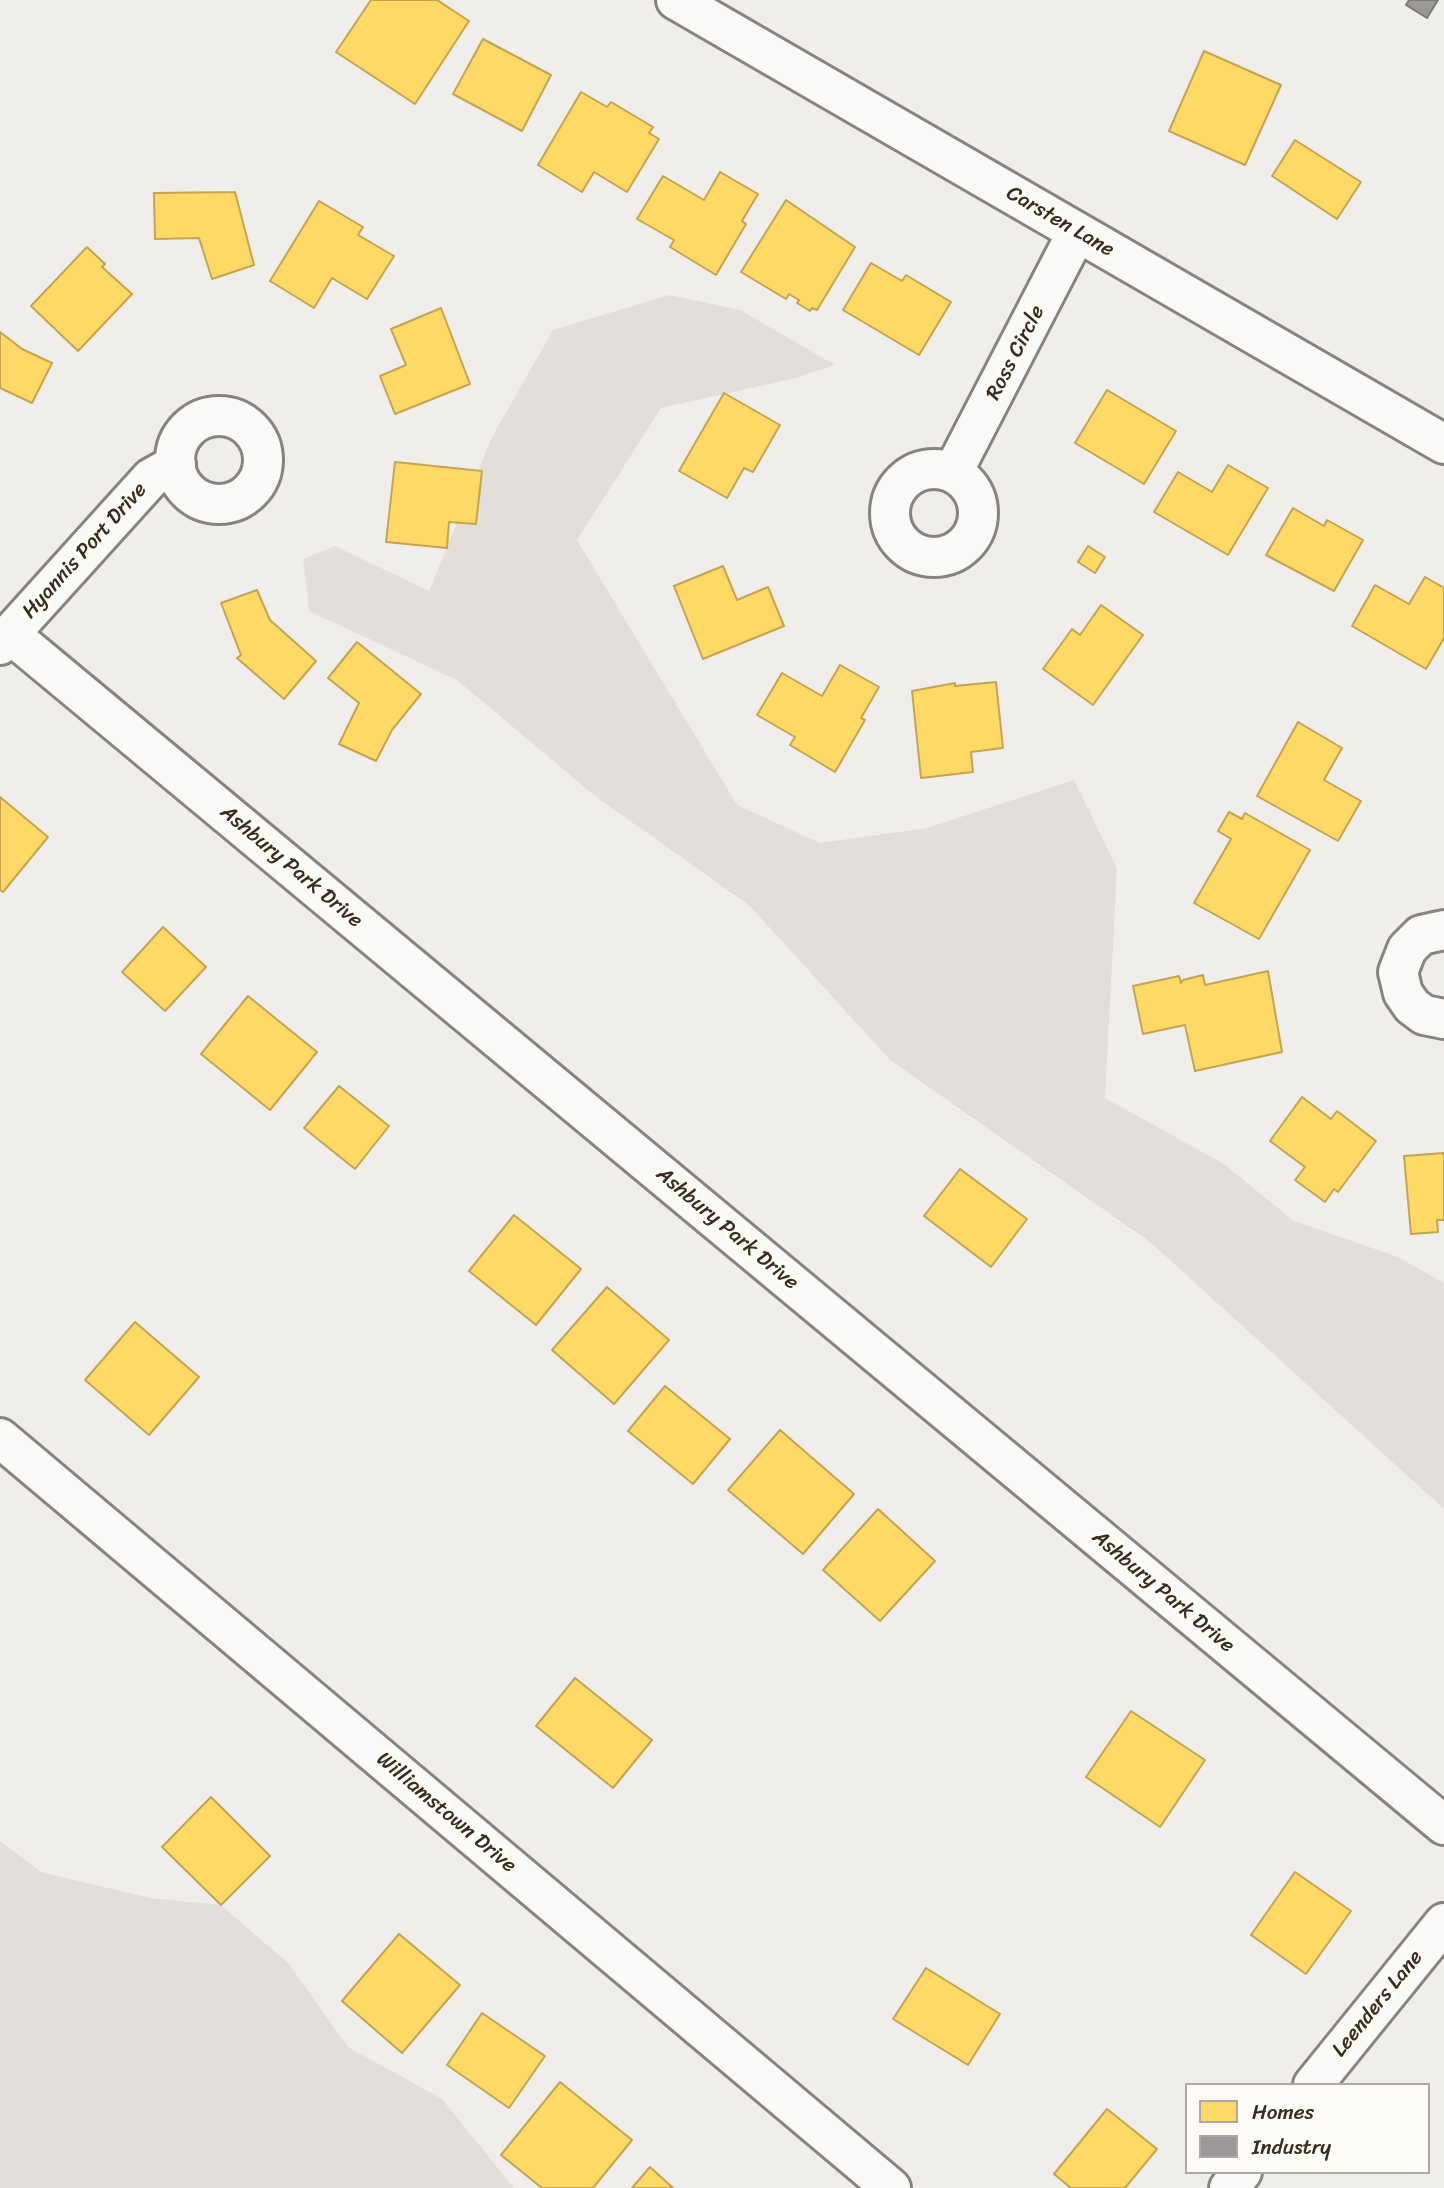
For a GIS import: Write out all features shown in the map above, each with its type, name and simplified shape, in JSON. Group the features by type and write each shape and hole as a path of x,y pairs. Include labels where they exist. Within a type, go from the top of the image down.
{"street":[{"name":"Carsten Lane","path":"676,0 1444,444"},
{"name":"Ross Circle","path":"953,472 1077,232"},
{"name":"Hyannis Port Drive","path":"5,640 151,478 176,464"},
{"name":"Ashbury Park Drive","path":"5,640 1444,1825"},
{"path":"1444,929 1421,936 1407,949 1398,971 1403,993 1412,1006 1424,1015 1444,1019"},
{"name":"Williamstown Drive","path":"0,1438 891,2188"},
{"name":"Leenders Lane","path":"1315,2083 1444,1923"},
{"path":"1229,2188 1240,2174"}],"shaded area":[{"path":"669,295 740,310 835,365 792,379 661,408 577,540 737,805 820,843 927,828 1074,780 1117,868 1105,1098 1224,1164 1294,1221 1398,1257 1444,1283 1444,1509 1150,1242 890,1060 750,906 595,796 457,680 309,611 303,559 335,546 429,591 492,437 553,330"},
{"path":"0,1841 41,1872 150,1898 221,1905 289,1964 348,2047 442,2099 514,2188 0,2188"}],"building: Homes":[{"path":"371,0 437,0 469,21 415,104 336,52"},
{"path":"483,39 551,75 522,131 453,94"},
{"path":"1204,51 1281,85 1245,165 1169,131"},
{"path":"581,92 607,107 611,102 653,127 649,133 659,139 627,192 594,172 582,192 538,165"},
{"path":"1295,140 1361,182 1337,219 1272,176"},
{"path":"720,172 758,194 742,221 746,224 716,275 670,247 674,240 637,219 663,176 704,200"},
{"path":"235,192 254,265 212,279 199,238 155,239 154,193"},
{"path":"786,200 855,247 817,310 812,308 810,311 789,294 786,299 741,272"},
{"path":"319,201 363,227 358,235 394,256 367,299 332,278 314,308 270,281"},
{"path":"87,247 105,264 102,267 132,294 78,351 31,306"},
{"path":"871,263 902,281 906,275 951,302 919,355 843,310"},
{"path":"441,308 470,384 395,414 380,376 406,365 391,329"},
{"path":"0,332 22,349 52,363 32,403 0,388"},
{"path":"1107,390 1176,431 1144,484 1075,443"},
{"path":"724,393 780,425 753,472 744,468 727,498 679,471"},
{"path":"395,462 482,471 476,524 449,522 447,548 386,542"},
{"path":"1228,465 1268,488 1228,555 1154,512 1178,472 1212,492"},
{"path":"1293,508 1324,526 1327,520 1363,540 1334,591 1266,555"},
{"path":"1088,546 1105,557 1095,573 1078,562"},
{"path":"723,566 737,600 768,587 784,626 703,659 674,586"},
{"path":"1425,577 1444,588 1444,638 1426,669 1352,626 1375,585 1409,604"},
{"path":"257,590 270,620 316,661 284,699 237,658 241,655 221,603"},
{"path":"1101,605 1143,635 1093,705 1043,669 1072,629 1080,635"},
{"path":"357,642 421,694 392,730 376,761 339,744 359,703 328,678"},
{"path":"840,665 879,687 861,718 865,720 835,772 790,745 795,737 757,715 782,673 822,696"},
{"path":"996,682 1003,748 971,752 973,772 921,778 912,691 955,683 955,686"},
{"path":"1298,722 1342,748 1324,780 1361,801 1338,841 1257,796"},
{"path":"0,797 48,837 3,892 0,890"},
{"path":"1229,812 1242,819 1245,813 1310,850 1259,939 1194,903 1231,839 1218,831"},
{"path":"163,927 206,967 165,1011 122,972"},
{"path":"1268,971 1282,1052 1195,1071 1185,1025 1143,1034 1133,986 1179,976 1181,983 1183,980 1203,975 1205,985"},
{"path":"248,996 317,1052 270,1110 201,1054"},
{"path":"339,1086 389,1126 355,1169 304,1128"},
{"path":"1302,1097 1331,1119 1337,1111 1376,1141 1338,1192 1334,1189 1325,1202 1295,1180 1305,1167 1270,1141"},
{"path":"1444,1153 1444,1220 1437,1220 1438,1232 1411,1234 1404,1156"},
{"path":"960,1169 1027,1219 991,1267 924,1216"},
{"path":"514,1215 581,1269 536,1325 469,1271"},
{"path":"607,1287 669,1340 614,1404 552,1350"},
{"path":"135,1322 199,1377 149,1435 85,1380"},
{"path":"665,1386 730,1439 693,1484 628,1431"},
{"path":"780,1430 854,1494 803,1554 728,1490"},
{"path":"878,1509 935,1561 880,1621 823,1570"},
{"path":"575,1678 652,1740 613,1788 536,1726"},
{"path":"1131,1711 1205,1760 1160,1827 1086,1777"},
{"path":"211,1797 270,1856 221,1905 162,1847"},
{"path":"1295,1872 1351,1911 1306,1974 1251,1935"},
{"path":"399,1934 460,1985 402,2053 342,2001"},
{"path":"926,1968 1000,2014 968,2065 893,2019"},
{"path":"482,2013 545,2056 509,2108 447,2065"},
{"path":"560,2082 632,2140 593,2188 542,2188 501,2155"},
{"path":"1107,2109 1157,2149 1125,2188 1071,2188 1054,2174"},
{"path":"650,2167 673,2188 632,2188"}],"building: Industry":[{"path":"1409,0 1438,0 1427,18 1406,5"}]}
